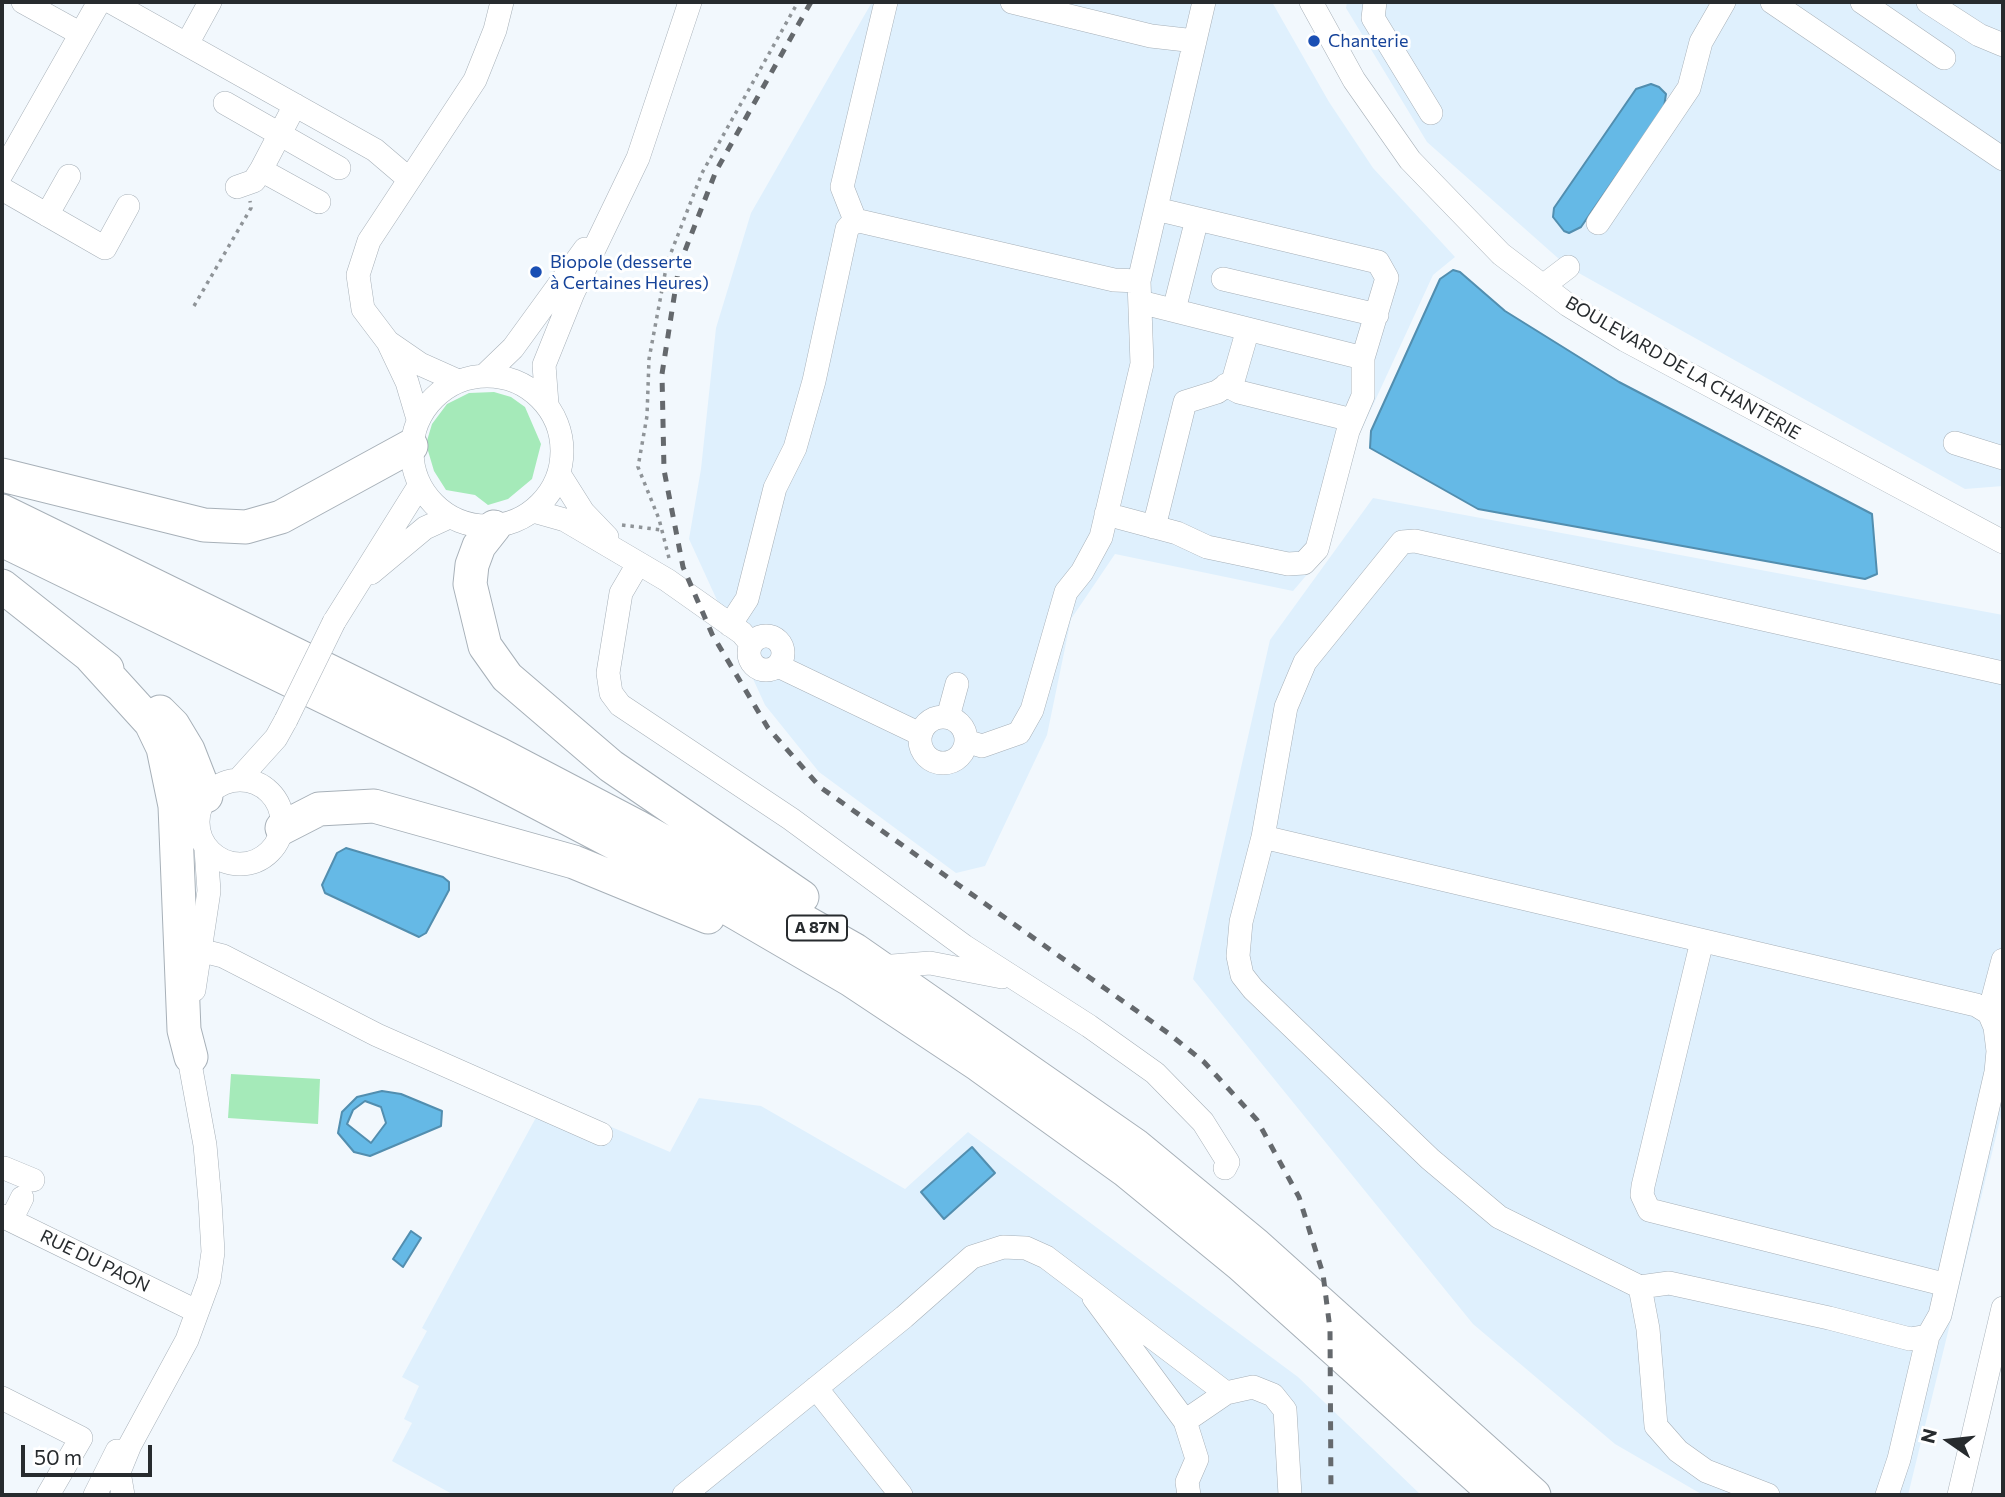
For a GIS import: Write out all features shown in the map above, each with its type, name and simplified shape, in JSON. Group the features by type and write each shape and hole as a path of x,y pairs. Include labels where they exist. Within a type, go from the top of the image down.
{"highway":[{"path":"2,475 204,525 246,527 281,517 414,433"},
{"name":"A 87N","path":"2,511 499,754 638,827 862,966 1135,1145 1256,1245 1534,1495"},
{"path":"282,828 319,809 346,806 374,806 414,815 574,862 698,912 811,973 862,966 831,916 611,766 507,677 485,646 470,584 478,547 494,527"},
{"name":"A 87N","path":"2,540 481,773 626,849 862,966 979,1065 1125,1170 1241,1265 1497,1495"},
{"path":"2,586 173,725 188,750 206,796"},
{"path":"91,657 151,723 163,748 175,806 184,1030 191,1057"}],"street":[{"path":"23,2 81,34"},
{"path":"2,173 99,2"},
{"path":"111,2 375,150 409,180"},
{"path":"187,44 210,2"},
{"path":"502,2 495,30 475,80 369,241 358,275 363,309 388,342 407,382 414,433 412,466 419,486 432,504 449,517 471,526 494,527 515,522 533,511 544,500 559,474 561,438 547,404 544,365 638,158 678,45 690,2"},
{"path":"678,45 700,15 705,2"},
{"path":"855,220 842,187 886,2"},
{"path":"1012,2 1151,36 1195,41"},
{"path":"966,741 982,746 1018,733 1026,721 1032,710 1066,592 1082,572 1101,537 1142,364 1140,291 1156,209 1204,2"},
{"name":"BOULEVARD DE LA CHANTERIE","path":"1311,2 1354,80 1410,160 1501,254 1568,305 1690,377 2003,542"},
{"path":"1375,2 1373,18 1431,113"},
{"path":"1598,223 1689,88 1701,43 1724,2"},
{"path":"1772,2 2003,159"},
{"path":"1863,2 1944,58"},
{"path":"1928,2 1979,35 2003,46"},
{"path":"225,103 339,168"},
{"path":"241,190 254,181 261,170 295,105"},
{"path":"261,170 320,202"},
{"path":"47,215 69,176"},
{"path":"2,189 104,248 128,206"},
{"path":"1106,514 1177,533 1207,547 1288,564 1304,563 1317,550 1352,420 1363,396 1363,358 1387,278 1378,262 1156,209"},
{"path":"485,375 513,348 550,293 612,214"},
{"path":"1174,310 1197,219"},
{"path":"855,220 1114,280 1174,310 1363,358"},
{"path":"730,625 747,599 775,488 795,448 814,381 847,229 855,220"},
{"path":"1543,286 1568,267"},
{"path":"1223,279 1377,315"},
{"path":"1154,527 1185,402 1217,392 1233,381 1248,329"},
{"path":"388,342 420,364 457,381"},
{"path":"414,433 434,396 457,381 485,375 508,378 530,388 547,404"},
{"path":"1226,386 1238,392 1352,420"},
{"path":"1955,443 2003,458"},
{"path":"559,474 583,512 630,559"},
{"path":"272,794 271,767 281,729 334,622 419,486"},
{"path":"533,511 565,520 667,580 730,625 751,644 748,652 755,667 762,670 778,666 920,734"},
{"path":"355,586 425,528 449,517"},
{"path":"1928,1336 1910,1339 1829,1318 1669,1283 1640,1287 1499,1217 1430,1159 1254,989 1242,975 1238,956 1241,922 1263,837 1286,707 1306,662 1402,542 1415,541 2003,673"},
{"path":"630,559 621,593 607,680 615,699 791,819 1014,980 1089,1026 1172,1088 1203,1122 1228,1162 1226,1168"},
{"path":"948,717 957,684"},
{"path":"948,717 965,730 966,741 963,752 955,760 945,764 934,762 925,755 920,745 920,734 926,724 936,718 948,717"},
{"path":"239,779 281,729"},
{"path":"123,1495 119,1472 130,1445 171,1372 201,1308 213,1252 205,1145 195,1100 191,1057 193,1001 209,891 206,849 198,832 198,813 206,796 220,784 239,779 258,783 272,794 281,810 282,828 275,847 260,860 240,865 219,879 209,891"},
{"path":"1263,837 1976,1005 1989,1013 1995,1027 2000,1075 1940,1315 1928,1336 1888,1495"},
{"path":"206,849 221,860 240,865"},
{"path":"1702,941 1643,1186 1642,1195 1649,1210 1947,1285"},
{"path":"199,950 223,956 377,1035 601,1134"},
{"path":"1989,1013 2003,960"},
{"path":"862,966 930,963 1014,980"},
{"path":"4,1168 27,1189 6,1218"},
{"name":"RUE DU PAON","path":"6,1218 188,1307"},
{"path":"95,1495 188,1307 210,1223"},
{"path":"684,1495 972,1257 1003,1247 1026,1248 1046,1257 1226,1393"},
{"path":"1086,1286 1185,1421 1197,1459 1187,1482 1189,1495"},
{"path":"1640,1287 1648,1329 1656,1426 1678,1451 1706,1471 1768,1495"},
{"path":"1959,1495 2000,1337 2003,1308"},
{"path":"1185,1421 1226,1393 1253,1387 1273,1395 1285,1410 1290,1495"},
{"path":"816,1388 901,1495"},
{"path":"2,1398 81,1438 48,1495"}],"path":[{"path":"667,580 673,573 662,530 638,467 647,416 649,359 667,262 702,173 798,2"},
{"path":"194,306 251,208 251,202 241,190"},
{"path":"614,524 662,530"}],"shaded area":[{"path":"872,2 1272,2 1329,102 1373,168 1455,257 1433,275 1356,442 1328,550 1293,591 1115,554 1071,619 1047,735 985,866 956,873 819,772 765,705 689,539 701,469 716,328 751,213"},
{"path":"1347,2 2003,2 2003,486 1965,489 1568,267 1427,142 1346,8"},
{"path":"1373,498 2003,615 2003,1108 1908,1495 1703,1495 1615,1444 1473,1324 1193,979 1270,640"},
{"path":"699,1098 761,1106 905,1189 968,1132 1298,1377 1421,1495 454,1495 392,1461 412,1423 404,1419 419,1386 402,1377 427,1331 422,1328 546,1099 670,1152"}],"green space":[{"path":"494,392 511,397 525,407 541,444 532,479 508,499 488,505 475,495 446,490 434,471 426,444 432,424 447,404 469,393"},
{"path":"231,1074 320,1079 318,1124 228,1118"}],"water":[{"path":"1651,84 1666,94 1664,107 1581,227 1569,233 1564,231 1553,217 1554,208 1636,89"},
{"path":"1453,270 1460,272 1505,311 1619,382 1872,514 1877,574 1865,579 1478,509 1370,448 1371,431 1440,279"},
{"path":"346,848 443,877 449,882 449,890 426,933 419,937 325,893 322,885 337,853"},
{"path":"382,1091 401,1094 442,1111 441,1126 370,1156 354,1152 338,1133 342,1112 357,1097","holes":["365,1101 381,1107 386,1123 371,1143 347,1124 353,1110"]},
{"path":"972,1147 995,1173 944,1219 921,1192"},
{"path":"411,1231 421,1238 403,1267 393,1259"}],"railway":[{"path":"811,2 716,171 679,266 662,374 664,470 683,567 712,634 768,728 820,787 1168,1033 1204,1062 1257,1120 1299,1197 1323,1274 1330,1329 1331,1495"}],"place":[{"name":"Chanterie","path":"1314,41"},
{"name":"Biopole (desserte à Certaines Heures)","path":"536,272"}]}
